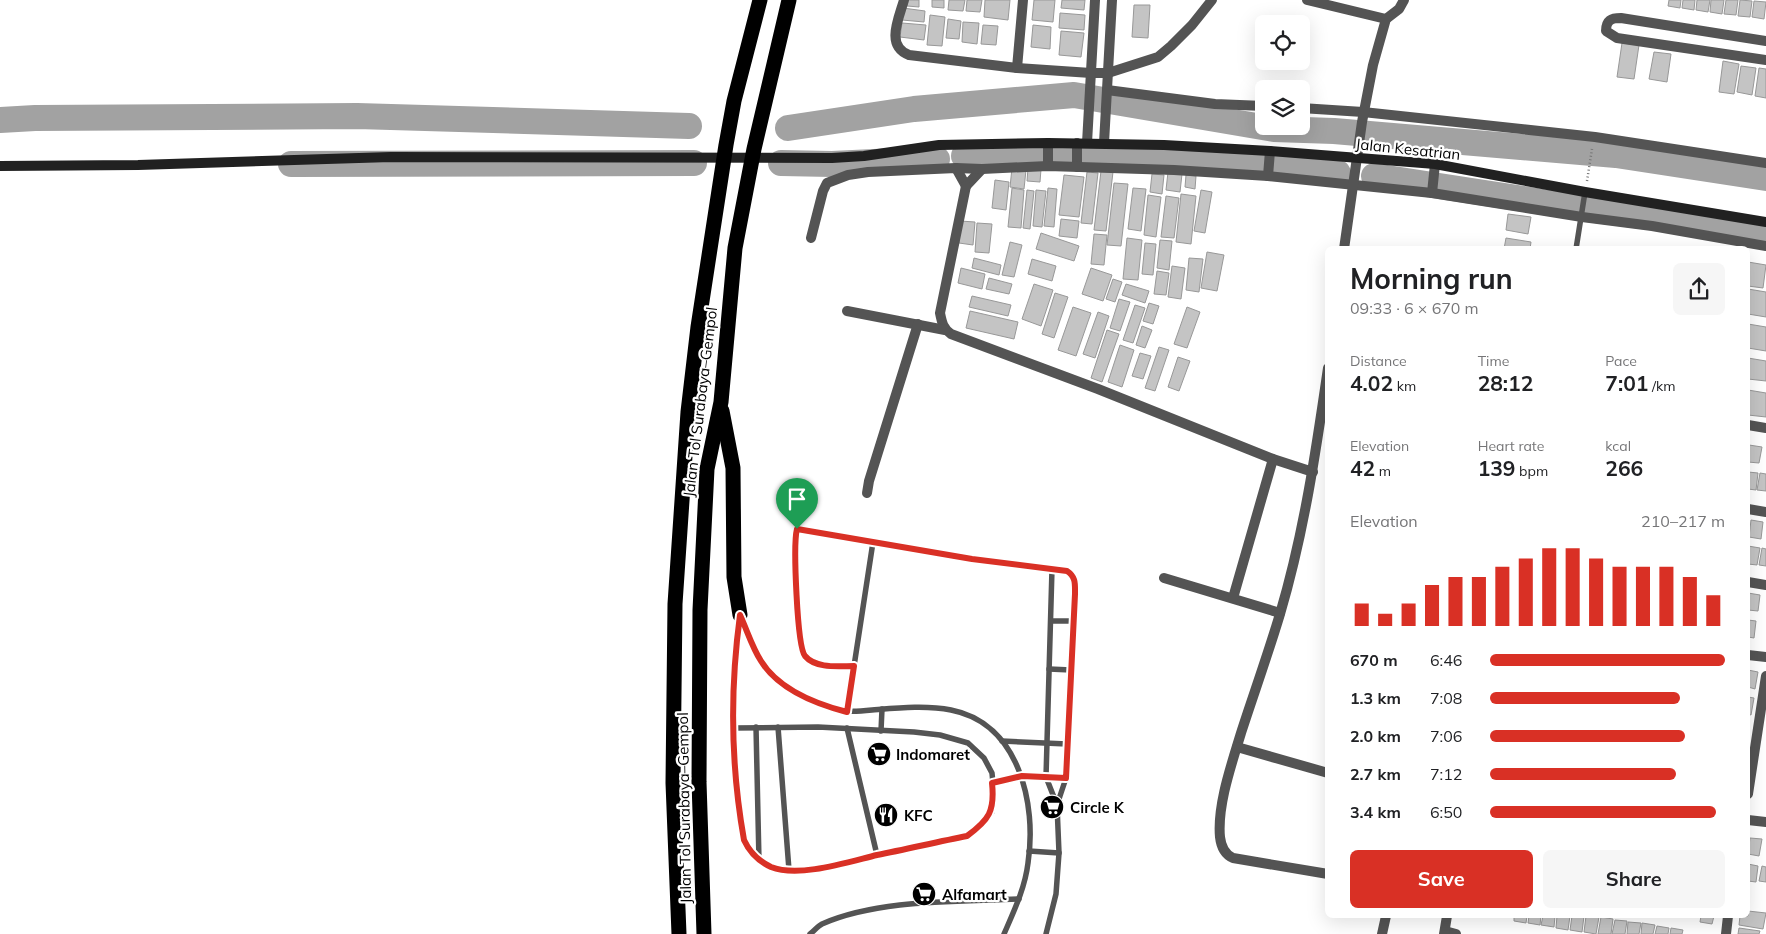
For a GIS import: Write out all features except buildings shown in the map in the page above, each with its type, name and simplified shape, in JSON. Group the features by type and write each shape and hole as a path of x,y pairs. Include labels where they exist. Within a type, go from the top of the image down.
{"highway":[{"name":"Jalan Tol Surabaya–Gempol","path":"679,934 673,783 675,604 688,412 698,327 726,146 734,101 760,0"},
{"name":"Jalan Tol Surabaya–Gempol","path":"704,934 699,782 700,610 707,470 720,402 735,248 764,103 789,0"},
{"path":"720,402 733,468 734,561 740,615"}],"street":[{"path":"904,0 896,29 895,41 903,53 1017,68 1091,73 1108,73 1158,57 1192,25 1212,0"},
{"path":"1017,68 1023,0"},
{"path":"1077,164 1090,93 1095,0"},
{"path":"1104,141 1112,0"},
{"path":"1307,0 1386,19"},
{"path":"1344,246 1362,117 1373,65 1386,19 1399,9 1404,0"},
{"path":"1766,41 1621,18 1608,20 1606,25 1606,31 1617,38 1766,60"},
{"path":"1106,93 1215,104 1255,106"},
{"path":"1310,109 1362,117 1595,137 1766,163"},
{"name":"Jalan Kesatrian","path":"0,166 138,165 391,157 832,158 864,156 939,146 1104,141 1270,151 1356,163 1435,164 1766,222"},
{"path":"1046,144 1048,164"},
{"path":"1268,170 1270,151"},
{"path":"812,238 823,191 827,183 848,175 868,172 1077,164 1174,170 1268,170 1353,182 1433,186 1582,215 1766,246"},
{"path":"1433,186 1435,164"},
{"path":"956,168 966,186"},
{"path":"945,330 940,313 966,186 982,169"},
{"path":"847,311 945,330 951,334 1098,389 1273,459 1313,472"},
{"path":"867,493 869,481 918,324"},
{"path":"1325,389 1313,472 1280,613 1229,773 1220,822 1221,846 1225,853 1233,858 1325,874"},
{"path":"1750,425 1766,428"},
{"path":"1233,598 1273,459"},
{"path":"1750,509 1766,512"},
{"path":"1164,578 1280,613"},
{"path":"1750,582 1766,584"},
{"path":"1750,655 1766,657"},
{"path":"1750,764 1752,734 1766,676"},
{"path":"1237,747 1325,772"},
{"path":"1750,820 1766,822"},
{"path":"1382,934 1386,918"},
{"path":"1447,918 1444,933 1456,934"},
{"path":"1726,934 1728,918"}],"lane":[{"path":"1577,246 1585,189"},
{"path":"854,666 823,665 811,661 804,655 796,606 797,529 1017,566 1067,571 1073,577 1075,581 1074,621 1066,778 1058,805 1059,854 1056,894 1046,934"},
{"path":"847,712 873,542"},
{"path":"1052,569 1046,778 1058,805"},
{"path":"740,615 761,661 777,678 807,700 847,712 930,708 951,710 972,716 998,735 1022,776 1027,796 1031,832 1028,865 1019,900 1004,934"},
{"path":"734,728 847,728 914,732 940,735 968,743 984,758 992,773 994,794 992,812 983,824 967,836 820,868 789,870 772,867 759,860 749,850 743,833 734,728 733,674 740,615"},
{"path":"1051,621 1074,621"},
{"path":"1049,669 1071,670"},
{"path":"881,731 882,709"},
{"path":"756,727 759,860"},
{"path":"778,727 789,870"},
{"path":"847,728 877,855"},
{"path":"1002,741 1067,744"},
{"path":"992,783 1022,776 1066,778"},
{"path":"1030,851 1059,854"},
{"path":"810,934 820,925 892,905 1019,900"}],"path":[{"path":"1585,189 1593,148"}],"waterway":[{"path":"788,128 914,109 1074,95 1274,129 1334,131 1616,155 1766,178"},
{"path":"0,120 35,118 357,116 689,126"},
{"path":"964,156 1095,156 1338,173"},
{"path":"781,163 832,164 937,159"},
{"path":"291,164 694,163"},
{"path":"1374,176 1588,209 1766,232"}],"place":[{"name":"Indomaret","path":"879,754"},
{"name":"Circle K","path":"1052,807"},
{"name":"KFC","path":"886,815"},
{"name":"Alfamart","path":"924,894"}],"route":[{"path":"797,529 1017,566 1067,571 1071,574 1075,581 1075,594 1066,778 1022,776 992,783 994,794 992,812 983,824 967,836 820,868 789,870 772,867 759,860 749,850 744,840 735,749 733,674 740,615 756,652 766,669 807,700 847,712 854,666 823,665 811,661 804,655 796,606 797,529"}]}
